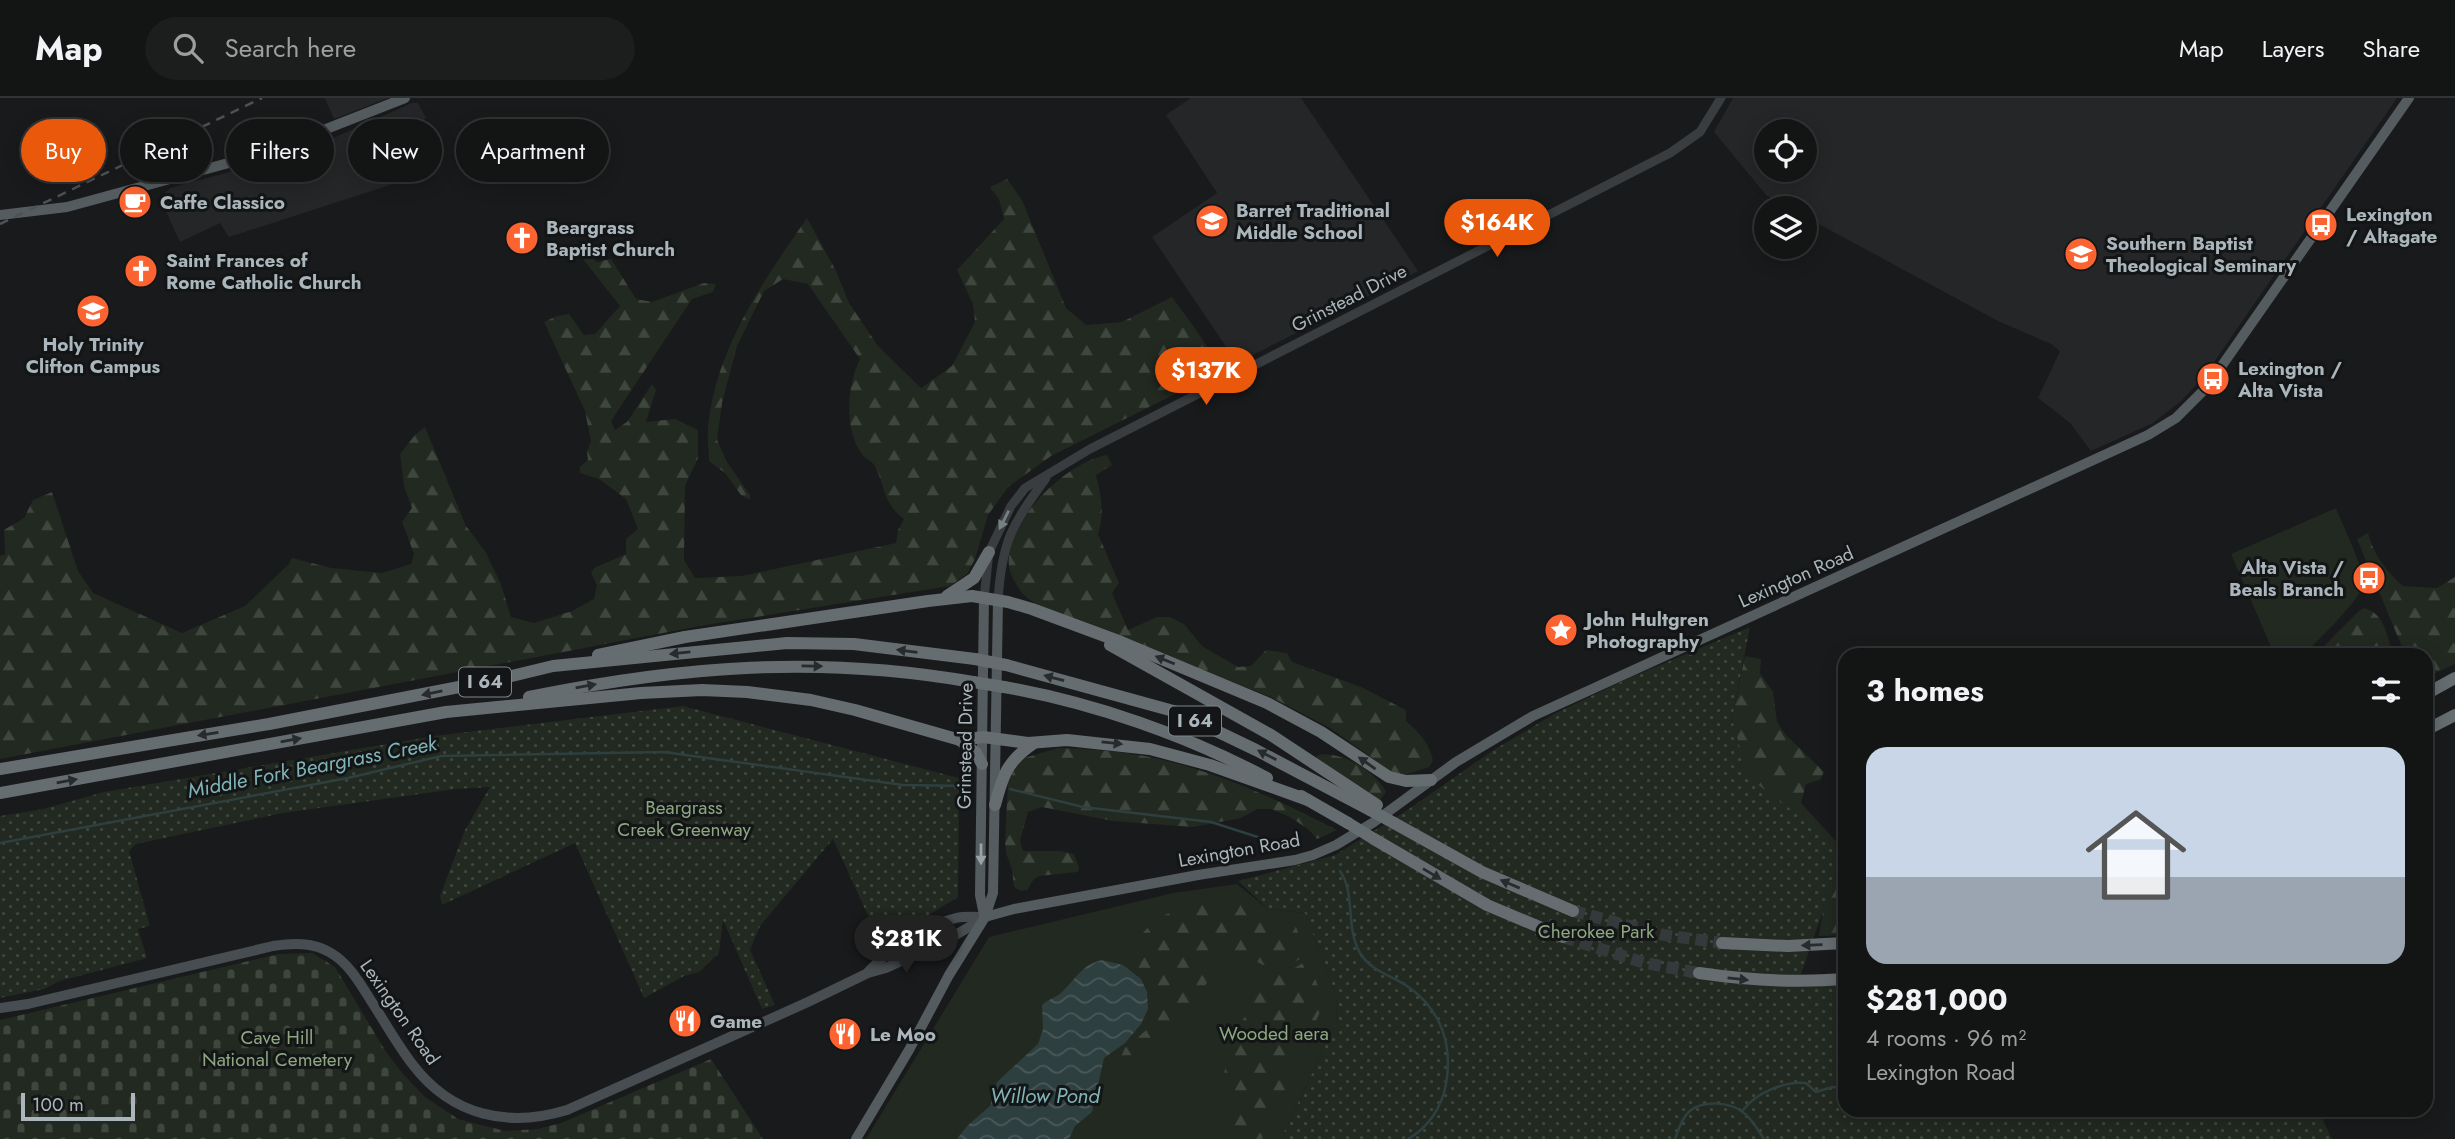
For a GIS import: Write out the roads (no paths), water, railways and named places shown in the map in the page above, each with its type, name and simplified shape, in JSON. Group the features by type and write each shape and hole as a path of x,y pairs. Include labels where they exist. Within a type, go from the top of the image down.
{"highway":[{"path":"939,599 974,578 989,552"},
{"path":"553,666 685,637 939,599 967,596 991,599 1032,609 1121,642 1267,703 1321,732 1390,777 1406,781 1430,780"},
{"path":"1083,629 1246,719 1373,807"},
{"name":"I 64","path":"0,769 282,722 482,683 553,666 787,643 854,644 1006,665 1177,712 1373,807 1482,872 1573,911"},
{"name":"I 64","path":"0,793 639,677 729,667 876,668 923,673 1050,696 1134,721 1215,753 1308,800 1487,905 1563,937"},
{"path":"2433,690 2455,678"},
{"path":"471,709 678,690 747,692 855,710 960,740 1054,740 1150,749 1210,765 1308,800"},
{"path":"2433,726 2455,715"},
{"path":"960,740 976,753 982,764"},
{"path":"995,805 1006,768 1017,754 1035,742"},
{"path":"1722,943 1788,946 1838,943"},
{"path":"1699,973 1744,980 1838,979"}],"main road":[{"path":"0,215 67,207 265,153 405,98"},
{"name":"Lexington Road","path":"0,1008 273,946 312,945 335,955 351,971 413,1066 440,1093 480,1113 530,1119 567,1110 868,973 886,968 949,939 985,918 1014,909 1198,874 1295,860 1344,840 1374,822 1490,740 1580,693 1838,578 2168,424 2190,406 2213,379 2409,98"},
{"name":"Grinstead Drive","path":"856,1139 909,1050 949,975 985,918 993,893 995,805 989,738 991,599"},
{"name":"Grinstead Drive","path":"985,918 980,895 982,764 989,738"},
{"name":"Lexington Road","path":"868,973 879,960 900,945 934,927 957,917 985,918"}],"street":[{"name":"Grinstead Drive","path":"991,599 989,552 1011,506 1025,488 1090,449 1670,153 1698,134 1721,98"},
{"name":"Grinstead Drive","path":"991,599 1008,539 1023,508 1051,472"}],"water":[{"name":"Willow Pond","path":"1102,960 1123,965 1141,979 1147,992 1148,1009 1141,1024 1125,1043 1104,1058 1092,1112 1075,1126 1069,1139 957,1139 967,1126 990,1106 997,1082 1038,1044 1043,1029 1042,1005 1061,993 1084,969"}],"waterway":[{"name":"Middle Fork Beargrass Creek","path":"0,843 348,778 441,756 664,752 903,785 967,786"},
{"name":"Middle Fork Beargrass Creek","path":"1010,789 1083,807 1211,822 1270,841"},
{"name":"Middle Fork Beargrass Creek","path":"1340,871 1348,890 1355,943 1360,953 1375,968 1419,995 1436,1017 1446,1042 1448,1070 1441,1101 1428,1123 1408,1139"},
{"path":"1743,1110 1755,1098 1780,1086 1806,1083 1816,1092 1838,1088"},
{"name":"Middle Fork Beargrass Creek","path":"1675,1139 1683,1120 1691,1110 1703,1105 1718,1104 1739,1109 1752,1121 1764,1139"}],"tunnel":[{"path":"1573,911 1664,935 1722,943"},
{"path":"1563,937 1645,963 1699,973"}],"railway":[{"path":"0,224 262,98"}],"place":[{"name":"Caffe Classico","path":"135,202"},
{"name":"Barret Traditional Middle School","path":"1212,221"},
{"name":"Lexington / Altagate","path":"2321,225"},
{"name":"Beargrass Baptist Church","path":"522,238"},
{"name":"Southern Baptist Theological Seminary","path":"2081,254"},
{"name":"Saint Frances of Rome Catholic Church","path":"141,271"},
{"name":"Holy Trinity Clifton Campus","path":"93,311"},
{"name":"Lexington / Alta Vista","path":"2213,379"},
{"name":"Alta Vista / Beals Branch","path":"2369,578"},
{"name":"John Hultgren Photography","path":"1561,630"},
{"name":"Game","path":"685,1021"},
{"name":"Le Moo","path":"845,1034"}],"park label":[{"name":"Beargrass Creek Greenway","path":"684,818"},
{"name":"Cherokee Park","path":"1596,931"},
{"name":"Wooded aera","path":"1274,1033"},
{"name":"Cave Hill National Cemetery","path":"277,1048"}]}
